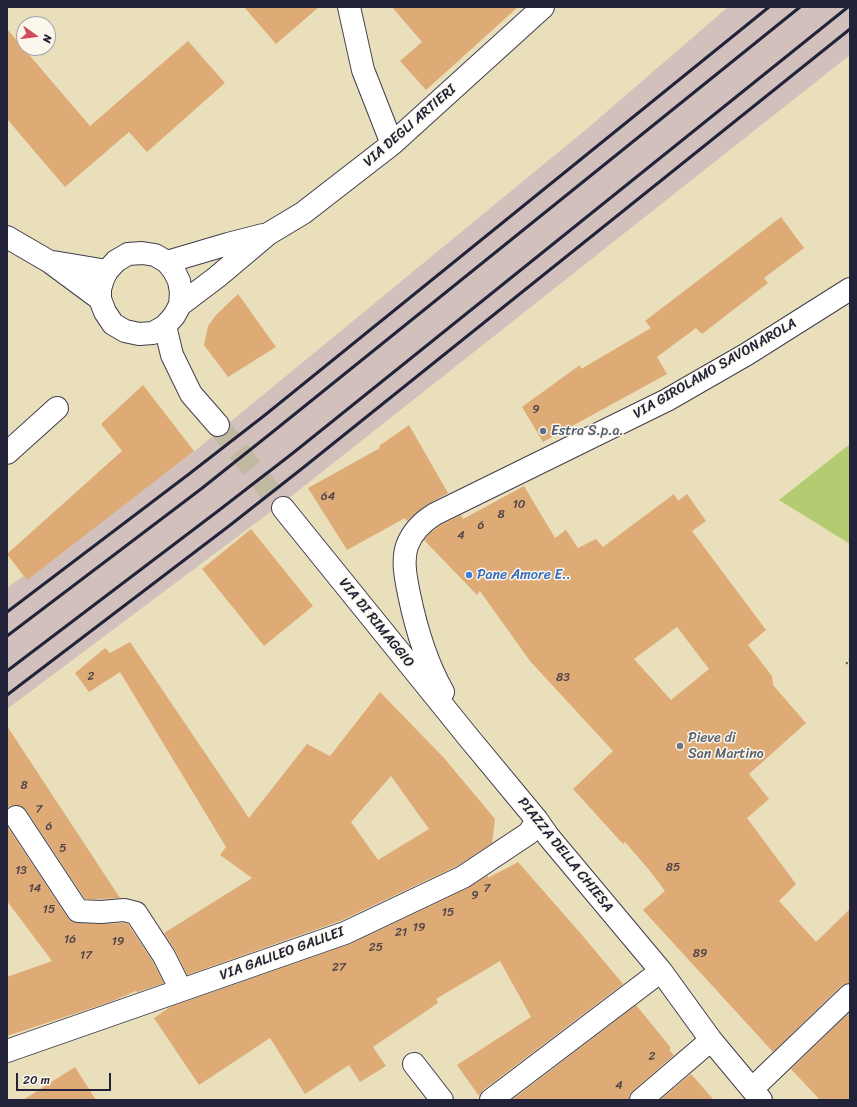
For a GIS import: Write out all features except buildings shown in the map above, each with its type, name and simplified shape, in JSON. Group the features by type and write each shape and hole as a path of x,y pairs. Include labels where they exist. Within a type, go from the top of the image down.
{"street":[{"path":"349,7 363,70 392,144"},
{"name":"VIA DEGLI ARTIERI","path":"180,305 268,234 303,213 392,144 543,7"},
{"name":"VIA DEGLI ARTIERI","path":"167,262 268,234"},
{"path":"7,237 50,262 100,299"},
{"path":"142,252 167,262 179,281 181,292 180,305 174,316 165,326 153,333 139,334 125,331 113,324 105,312 100,299 102,279 107,270 116,261 128,254 142,252"},
{"path":"50,262 107,270"},
{"name":"VIA GIROLAMO SAVONAROLA","path":"469,738 436,680 419,638 406,578 405,553 407,545 418,526 434,514 667,400 747,354 850,289"},
{"path":"165,326 172,355 191,394 218,425"},
{"path":"7,454 57,408"},
{"name":"VIA DI RIMAGGIO","path":"282,508 469,738"},
{"name":"PIAZZA DELLA CHIESA","path":"469,738 537,820 553,842 661,971 711,1040 756,1094"},
{"path":"16,818 78,911 101,912 124,910 136,913 164,956 181,990"},
{"name":"VIA GALILEO GALILEI","path":"7,1051 345,933 463,877 529,833 537,820"},
{"path":"491,1100 661,971"},
{"path":"756,1094 850,995"},
{"path":"641,1100 711,1040"},
{"path":"414,1064 442,1100"}],"path":[{"path":"850,660 847,663 850,665"}],"shaded area":[{"path":"728,7 850,7 850,55 289,498 7,709 7,588 196,450 589,127"}],"green space":[{"path":"850,444 850,544 779,500"}],"tunnel":[{"path":"218,425 283,508"}],"railway":[{"path":"7,612 265,415 769,7"},
{"path":"7,636 201,489 800,7"},
{"path":"7,671 293,453 848,7"},
{"path":"7,695 304,467 850,29"}],"place":[{"name":"Estra S.p.a.","path":"543,431"},
{"name":"Pane Amore E..","path":"469,575"},
{"name":"Pieve di San Martino","path":"680,746"}]}
